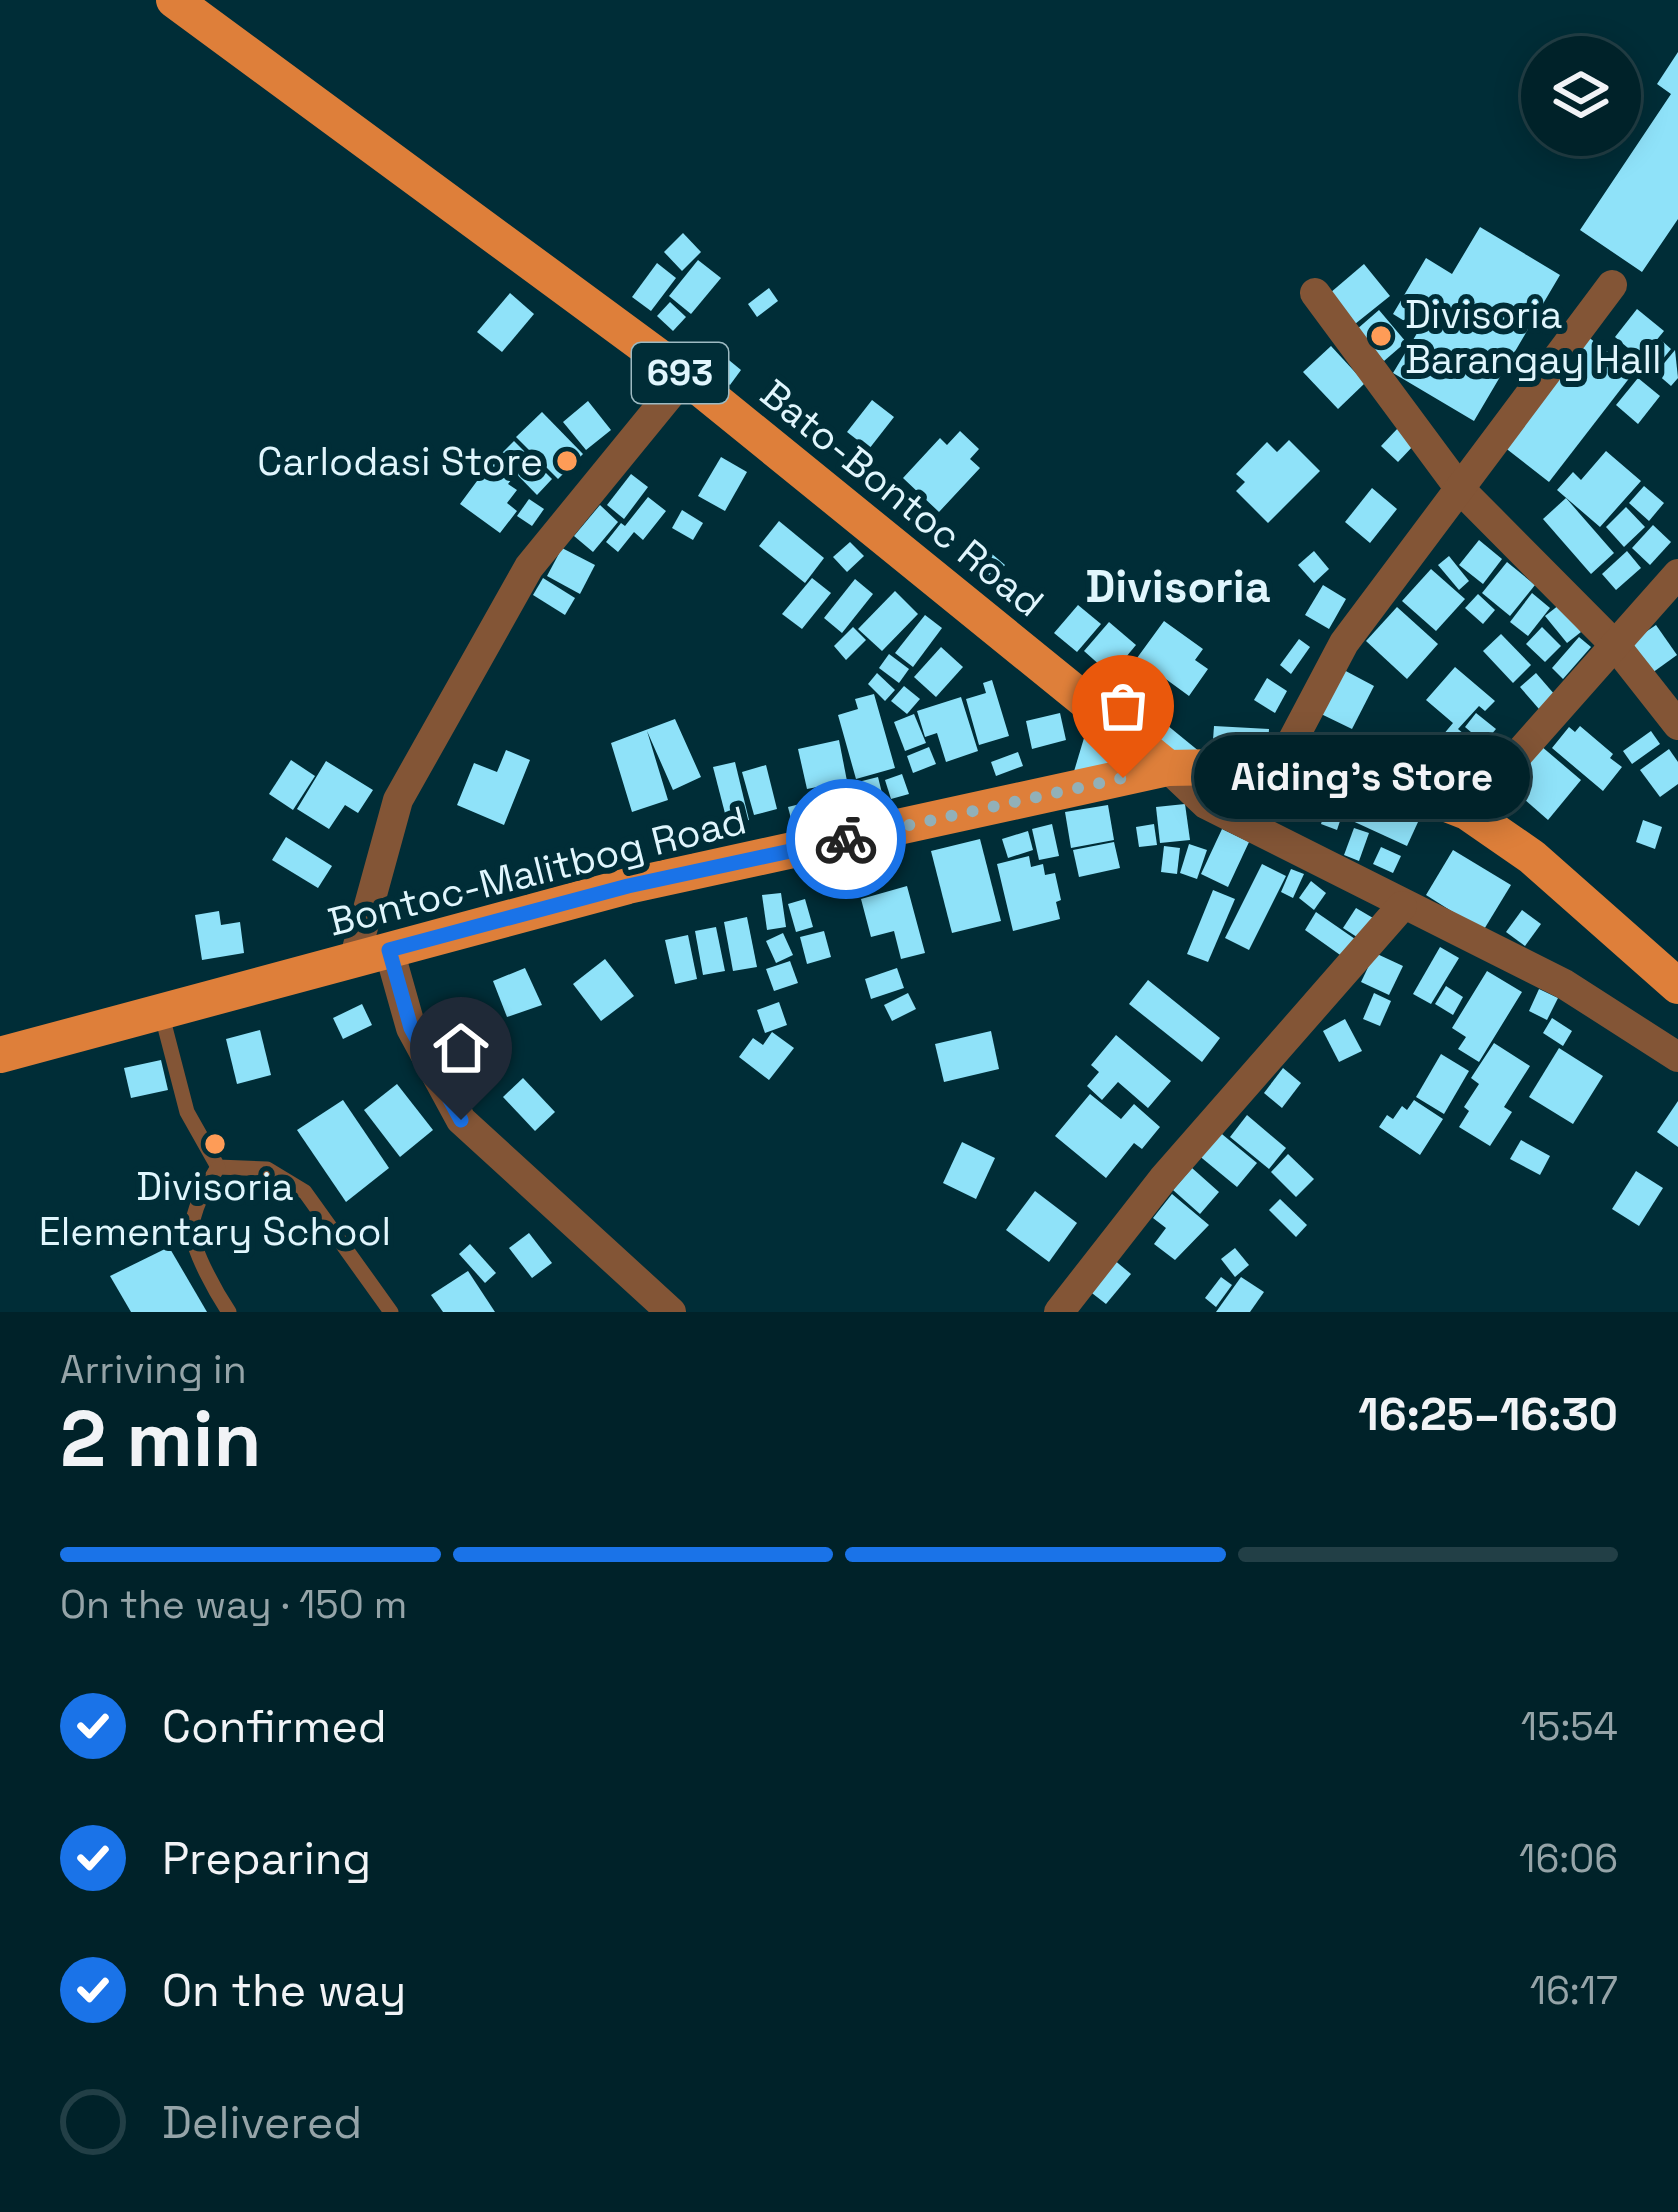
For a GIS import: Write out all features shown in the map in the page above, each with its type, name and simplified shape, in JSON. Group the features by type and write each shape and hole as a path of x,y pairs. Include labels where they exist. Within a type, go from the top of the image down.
{"main road":[{"name":"Bato-Bontoc Road","path":"174,0 685,376 1168,768"},
{"name":"Bontoc-Malitbog Road","path":"0,1054 628,886 1168,768 1279,766 1398,785 1466,812 1532,857 1670,980"}],"street":[{"path":"1279,766 1344,644 1612,285"},
{"path":"1315,293 1460,489 1615,645 1678,725"},
{"path":"671,1312 461,1120 371,955 398,800 529,566 685,376"},
{"path":"1466,812 1678,574"},
{"path":"1168,768 1207,804 1564,984 1678,1057"},
{"path":"1058,1312 1163,1179 1402,906"}],"lane":[{"path":"161,1012 188,1112 218,1167"},
{"path":"218,1167 201,1196 192,1232 229,1312"},
{"path":"218,1167 267,1169 305,1192 392,1312"}],"building":[{"path":"1678,52 1678,219 1642,272 1580,230 1630,156 1641,156 1641,139 1671,94 1657,84"},
{"path":"1480,227 1560,275 1474,421 1393,373 1419,330 1393,314 1426,258 1452,274"},
{"path":"683,233 701,252 682,271 664,252"},
{"path":"698,260 721,278 691,314 669,296"},
{"path":"657,263 676,278 651,311 632,297"},
{"path":"1364,264 1390,296 1355,324 1330,293"},
{"path":"769,288 778,301 757,317 748,304"},
{"path":"510,293 534,314 502,352 477,332"},
{"path":"670,302 686,317 673,331 657,316"},
{"path":"1637,309 1664,331 1641,359 1615,337"},
{"name":"Divisoria Barangay Hall","path":"1379,310 1406,342 1384,361 1356,330"},
{"path":"1583,333 1634,372 1549,482 1499,443"},
{"path":"1661,340 1671,349 1653,371 1643,363"},
{"path":"1331,346 1365,383 1338,409 1303,372"},
{"path":"713,347 741,370 730,385 703,364"},
{"path":"1675,350 1678,378 1671,386 1656,373"},
{"path":"1638,378 1660,396 1638,424 1616,405"},
{"path":"872,400 894,417 869,449 847,432"},
{"path":"588,401 611,430 586,450 563,422"},
{"path":"542,412 583,454 558,479 516,437"},
{"path":"1398,428 1415,444 1398,462 1381,446"},
{"path":"960,431 979,449 970,459 980,468 939,512 903,478 940,438 947,445"},
{"path":"1289,440 1320,471 1268,523 1236,491 1245,482 1236,474 1267,442 1277,452"},
{"path":"514,441 552,479 537,495 499,456"},
{"path":"1606,451 1641,481 1600,527 1557,490 1573,472 1581,480"},
{"path":"721,457 747,472 725,511 698,496"},
{"path":"494,458 515,475 508,484 517,490 507,503 517,511 500,533 460,504"},
{"path":"631,474 648,487 624,519 607,505"},
{"path":"1644,486 1664,503 1649,521 1629,503"},
{"path":"1372,488 1397,509 1370,543 1345,522"},
{"path":"648,497 666,511 643,540 634,532 618,552 606,542"},
{"path":"1566,498 1614,553 1591,574 1543,519"},
{"path":"529,499 544,509 532,526 517,516"},
{"path":"600,505 618,522 593,552 574,536"},
{"path":"1626,507 1645,527 1624,547 1606,527"},
{"path":"682,510 703,523 693,540 672,528"},
{"path":"779,521 824,558 805,583 759,546"},
{"path":"1653,525 1671,542 1650,565 1632,548"},
{"path":"1479,540 1502,559 1483,584 1459,565"},
{"path":"850,542 864,556 847,572 833,557"},
{"path":"979,543 1005,565 990,583 964,561"},
{"path":"562,548 595,565 580,594 547,576"},
{"path":"1314,551 1329,569 1314,583 1298,565"},
{"path":"1627,551 1641,568 1616,590 1602,574"},
{"path":"1449,556 1469,581 1459,590 1438,565"},
{"path":"1507,562 1535,585 1510,616 1482,593"},
{"path":"1431,569 1465,599 1436,631 1402,601"},
{"path":"543,578 575,598 565,615 533,595"},
{"path":"812,578 831,593 802,629 782,614"},
{"path":"855,579 873,594 842,633 824,618"},
{"path":"1323,585 1346,599 1329,629 1305,615"},
{"path":"895,591 918,614 882,651 858,629"},
{"path":"1532,593 1550,608 1528,636 1510,622"},
{"path":"1478,594 1495,610 1483,624 1465,608"},
{"path":"1078,605 1101,624 1077,652 1054,633"},
{"path":"1559,605 1581,632 1567,643 1545,616"},
{"path":"1397,607 1438,644 1407,679 1366,641"},
{"path":"925,615 942,628 913,667 895,653"},
{"path":"1164,621 1203,649 1195,660 1208,669 1189,696 1137,658"},
{"path":"1109,622 1136,645 1111,675 1084,651"},
{"path":"1656,625 1677,655 1652,673 1631,642"},
{"path":"853,627 866,640 846,660 834,646"},
{"path":"1542,627 1561,646 1545,662 1526,644"},
{"path":"1501,634 1531,665 1513,683 1483,651"},
{"path":"1579,637 1591,647 1563,679 1552,668"},
{"path":"1299,639 1310,647 1291,674 1280,665"},
{"path":"941,647 963,667 936,697 914,677"},
{"path":"889,654 909,669 899,683 879,668"},
{"path":"1136,664 1151,677 1134,697 1119,684"},
{"path":"1455,667 1495,701 1485,711 1479,706 1458,729 1484,751 1463,775 1432,748 1453,723 1426,700"},
{"path":"1342,669 1374,686 1352,729 1319,713"},
{"path":"877,673 895,690 885,701 868,684"},
{"path":"1536,673 1555,695 1539,709 1520,687"},
{"path":"1267,678 1287,691 1275,713 1254,700"},
{"path":"992,680 1009,736 979,745 966,699 986,693 983,683"},
{"path":"904,686 920,699 907,714 891,701"},
{"path":"874,694 895,768 856,779 838,715 858,709 855,699"},
{"path":"961,697 978,751 946,762 937,733 925,737 917,711"},
{"path":"1060,713 1066,740 1032,749 1026,721"},
{"path":"1476,713 1496,729 1484,743 1465,727"},
{"path":"914,714 926,743 905,751 894,722"},
{"path":"1090,718 1152,764 1072,778"},
{"path":"675,719 701,777 673,790 647,731 668,800 632,812 611,743"},
{"path":"1162,721 1200,752 1172,759 1132,727"},
{"path":"1214,726 1269,729 1267,758 1212,754"},
{"path":"1580,726 1622,767 1603,791 1552,748 1569,727 1575,732"},
{"path":"1651,731 1660,744 1632,764 1623,751"},
{"path":"1307,736 1341,741 1326,767 1290,760"},
{"path":"839,740 847,781 807,789 798,749"},
{"path":"1541,746 1581,780 1548,820 1508,785"},
{"path":"929,747 936,764 913,773 907,756"},
{"path":"1669,749 1678,762 1678,784 1660,797 1640,770"},
{"path":"506,750 530,760 504,825 457,805 474,763 497,772"},
{"path":"1018,752 1023,766 996,776 991,762"},
{"path":"291,760 315,776 293,810 269,794"},
{"path":"326,761 373,790 358,813 345,805 329,829 297,809"},
{"path":"735,762 749,820 728,825 713,767"},
{"path":"766,765 777,809 754,815 742,772"},
{"path":"902,774 909,794 891,799 885,780"},
{"path":"878,777 883,797 864,802 858,782"},
{"path":"856,784 860,801 834,808 830,791"},
{"path":"1357,794 1418,822 1407,846 1346,818"},
{"path":"1329,798 1346,803 1337,830 1321,824"},
{"path":"816,800 823,826 795,834 788,807"},
{"path":"1185,804 1190,840 1160,843 1156,807"},
{"path":"1108,805 1114,840 1071,848 1065,812"},
{"path":"1643,820 1662,827 1655,849 1636,842"},
{"path":"1052,824 1059,856 1039,860 1032,829"},
{"path":"1154,824 1157,845 1139,847 1136,827"},
{"path":"1354,828 1369,833 1359,861 1344,855"},
{"path":"1222,829 1249,842 1228,887 1201,874"},
{"path":"1028,831 1033,850 1008,858 1002,839"},
{"path":"286,837 332,866 318,888 272,860"},
{"path":"980,839 1001,921 952,933 931,851"},
{"path":"1114,842 1120,868 1079,877 1073,850"},
{"path":"1189,844 1207,850 1197,879 1180,873"},
{"path":"1164,846 1180,848 1177,874 1161,872"},
{"path":"1381,847 1401,856 1393,873 1373,864"},
{"path":"1453,850 1511,885 1483,931 1426,895"},
{"path":"1029,856 1031,867 1043,864 1045,875 1055,873 1060,919 1013,931 997,864"},
{"path":"1262,864 1286,876 1249,950 1225,938"},
{"path":"1291,869 1304,874 1293,898 1281,892"},
{"path":"1311,881 1326,893 1314,910 1299,898"},
{"path":"907,886 925,953 901,959 894,931 871,937 861,899"},
{"path":"1213,890 1235,899 1208,962 1187,954"},
{"path":"781,893 786,927 767,930 762,895"},
{"path":"805,899 813,927 796,932 788,904"},
{"path":"1356,908 1373,918 1360,939 1343,928"},
{"path":"1522,910 1541,924 1525,946 1506,932"},
{"path":"219,911 221,925 240,922 244,953 202,960 195,915"},
{"path":"1316,912 1355,939 1343,957 1305,930"},
{"path":"747,917 757,967 733,971 724,922"},
{"path":"716,927 725,971 703,975 695,931"},
{"path":"824,931 831,957 807,964 800,937"},
{"path":"783,933 793,955 776,963 766,941"},
{"path":"688,935 697,979 675,984 665,940"},
{"path":"1440,947 1459,958 1431,1004 1413,994"},
{"path":"1375,953 1403,966 1389,995 1361,982"},
{"path":"605,959 634,996 601,1021 573,984"},
{"path":"790,961 798,983 774,991 766,969"},
{"path":"525,968 542,1005 507,1017 493,981"},
{"path":"897,968 904,988 871,999 865,979"},
{"path":"1487,971 1522,992 1479,1062 1458,1049 1466,1037 1452,1028"},
{"path":"1148,980 1220,1038 1202,1062 1129,1004"},
{"path":"1446,986 1463,997 1453,1015 1435,1004"},
{"path":"1539,989 1558,998 1547,1020 1529,1011"},
{"path":"908,993 916,1009 892,1021 884,1005"},
{"path":"1374,993 1391,1001 1380,1026 1363,1019"},
{"path":"779,1002 787,1025 765,1033 757,1010"},
{"path":"362,1004 372,1025 343,1039 333,1018"},
{"path":"1552,1018 1572,1031 1563,1046 1543,1033"},
{"path":"1345,1019 1362,1051 1339,1062 1323,1031"},
{"path":"260,1030 271,1075 237,1084 226,1039"},
{"path":"991,1031 999,1069 944,1082 935,1044"},
{"path":"772,1032 794,1048 769,1080 739,1057 753,1038 763,1045"},
{"path":"1116,1035 1171,1081 1148,1108 1118,1082 1102,1100 1087,1086 1099,1072 1091,1065"},
{"path":"1494,1043 1530,1066 1504,1107 1512,1112 1490,1146 1459,1127 1469,1111 1464,1107 1479,1084 1471,1078"},
{"path":"1559,1048 1603,1076 1573,1124 1529,1097"},
{"path":"1441,1054 1469,1071 1444,1114 1416,1097"},
{"path":"161,1060 168,1090 131,1098 124,1068"},
{"path":"1283,1068 1301,1083 1282,1108 1264,1093"},
{"path":"523,1078 555,1112 535,1131 503,1097"},
{"path":"397,1084 433,1130 400,1157 364,1110"},
{"path":"1090,1094 1121,1119 1134,1104 1160,1127 1142,1149 1134,1143 1106,1178 1055,1136"},
{"path":"343,1100 389,1168 346,1202 297,1130"},
{"path":"1414,1100 1443,1119 1420,1155 1379,1127 1387,1115 1393,1119 1402,1106 1407,1110"},
{"path":"1678,1101 1678,1147 1657,1132"},
{"path":"1247,1115 1286,1148 1269,1169 1230,1137"},
{"path":"1217,1130 1257,1163 1237,1187 1197,1154"},
{"path":"1521,1140 1550,1156 1540,1175 1510,1159"},
{"path":"962,1142 995,1158 976,1199 943,1183"},
{"path":"1288,1154 1314,1179 1296,1197 1271,1172"},
{"path":"1192,1168 1219,1192 1200,1214 1173,1190"},
{"path":"1636,1171 1663,1188 1639,1226 1612,1209"},
{"path":"1035,1191 1077,1223 1049,1262 1006,1230"},
{"path":"1172,1194 1209,1225 1175,1260 1154,1244 1166,1228 1153,1218"},
{"path":"1280,1199 1307,1225 1296,1237 1269,1210"},
{"path":"529,1233 552,1263 532,1278 509,1248"},
{"path":"470,1244 496,1273 485,1283 459,1254"},
{"path":"169,1247 207,1312 131,1312 110,1276"},
{"path":"1235,1248 1249,1265 1235,1277 1221,1259"},
{"path":"1113,1259 1131,1274 1106,1304 1088,1290"},
{"path":"468,1271 495,1312 443,1312 431,1295"},
{"path":"1221,1277 1232,1285 1216,1307 1205,1298"},
{"path":"1241,1277 1264,1292 1250,1312 1216,1312"}],"way so far":[{"path":"846,839 1123,778"}],"place":[{"name":"Divisoria Barangay Hall","path":"1381,336"},
{"name":"Carlodasi Store","path":"567,461"},
{"name":"Aiding's Store","path":"1123,778"},
{"name":"Divisoria Elementary School","path":"215,1144"}],"district":[{"name":"Divisoria","path":"1178,586"}],"route":[{"path":"461,1120 411,1028 389,950 628,886 846,839"}]}
